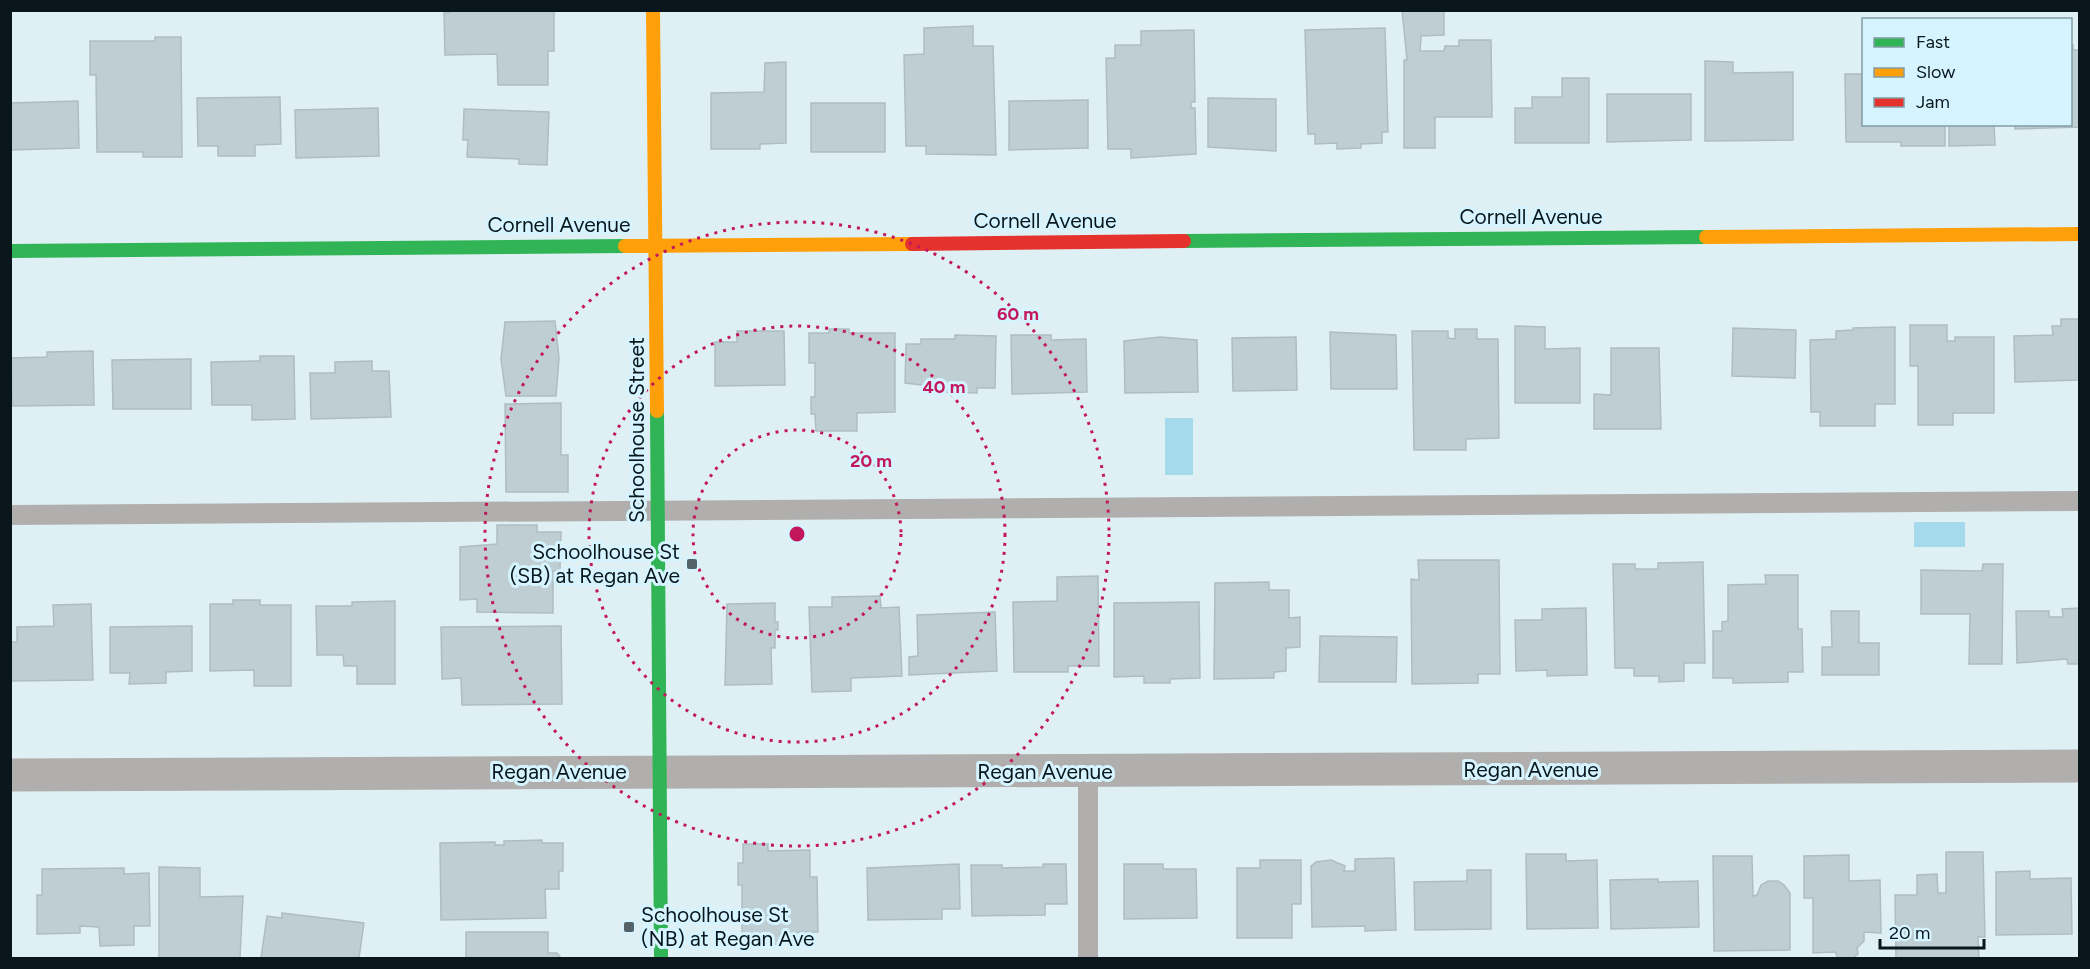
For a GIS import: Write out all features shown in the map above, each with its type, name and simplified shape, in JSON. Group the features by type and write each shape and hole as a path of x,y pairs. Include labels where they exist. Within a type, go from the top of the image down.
{"street":[{"name":"Schoolhouse Street","path":"653,10 658,245 658,772 661,958"},
{"name":"Cornell Avenue","path":"10,250 2079,234"},
{"name":"Regan Avenue","path":"10,775 2079,766"}],"lane":[{"path":"10,515 2079,501"},
{"path":"1088,772 1088,958"}],"water":[{"path":"1165,418 1193,418 1193,475 1165,475"},
{"path":"1914,522 1965,522 1965,547 1914,547"}],"building":[{"path":"449,10 554,10 554,51 548,51 548,85 498,85 497,54 445,55 444,13 449,13"},
{"path":"1402,10 1444,10 1444,35 1421,36 1420,51 1444,51 1445,46 1459,46 1459,40 1491,40 1492,117 1435,117 1435,148 1404,148 1404,60 1407,60"},
{"path":"973,26 973,46 993,46 996,155 926,154 926,146 906,146 904,55 924,54 924,28"},
{"path":"1385,28 1388,132 1382,132 1382,143 1361,144 1361,148 1337,149 1337,143 1315,144 1315,134 1308,134 1305,30"},
{"path":"1194,30 1195,102 1191,102 1191,108 1195,108 1196,154 1131,158 1131,149 1108,149 1106,58 1115,58 1115,45 1141,45 1141,31"},
{"path":"155,37 181,37 182,157 143,157 143,152 97,152 96,75 90,75 90,41 155,41"},
{"path":"2072,45 2073,50 2080,50 2080,127 2015,129 2015,126 2072,126"},
{"path":"1705,61 1733,62 1733,73 1793,72 1793,140 1705,141"},
{"path":"786,62 786,143 760,144 760,149 711,149 711,93 764,92 765,63"},
{"path":"1845,74 1862,74 1862,126 1945,126 1945,146 1901,146 1901,142 1846,142"},
{"path":"1562,78 1589,78 1589,143 1515,143 1515,108 1532,108 1532,97 1562,97"},
{"path":"1607,94 1691,94 1691,140 1607,142"},
{"path":"280,97 281,144 255,145 255,156 218,156 218,146 198,146 197,98"},
{"path":"1208,98 1276,99 1276,151 1208,147"},
{"path":"1088,100 1088,148 1009,150 1009,101"},
{"path":"78,101 79,148 10,150 10,103"},
{"path":"811,103 885,103 885,152 811,152"},
{"path":"378,108 379,156 296,158 295,110"},
{"path":"464,109 549,112 547,165 519,164 519,159 467,157 468,140 463,140"},
{"path":"1949,126 1994,126 1995,145 1949,146"},
{"path":"2061,319 2080,319 2080,380 2015,382 2014,336 2053,335 2052,326 2061,326"},
{"path":"555,321 559,358 556,396 506,396 501,359 505,322"},
{"path":"1910,325 1947,325 1947,341 1955,341 1955,337 1994,337 1994,413 1953,413 1953,425 1918,425 1918,366 1910,366"},
{"path":"1515,326 1545,327 1545,349 1580,348 1580,403 1515,403"},
{"path":"1895,327 1895,404 1875,404 1875,426 1820,426 1820,412 1811,412 1810,340 1836,339 1836,331 1853,330 1853,328"},
{"path":"1733,328 1796,330 1795,378 1732,376"},
{"path":"829,329 849,329 849,333 895,333 895,412 857,413 857,431 816,431 815,414 811,414 811,397 815,397 815,363 809,363 809,333 829,333"},
{"path":"1455,329 1477,329 1477,339 1498,339 1499,438 1466,439 1466,450 1414,450 1412,331 1448,331 1448,338 1455,339"},
{"path":"737,331 784,331 785,385 715,386 715,342 737,342"},
{"path":"1330,332 1396,335 1397,389 1331,389"},
{"path":"955,335 996,336 995,388 977,388 977,393 939,392 939,387 905,383 906,344 921,344 921,339 955,339"},
{"path":"1011,335 1051,335 1051,340 1086,339 1087,392 1012,394"},
{"path":"1160,337 1197,340 1198,392 1125,393 1124,341"},
{"path":"1296,337 1297,390 1233,391 1232,338"},
{"path":"1611,348 1659,348 1661,429 1594,429 1594,394 1611,395"},
{"path":"93,351 94,405 12,406 11,358 47,357 47,352"},
{"path":"260,356 294,356 295,419 252,420 252,405 212,405 211,362 260,361"},
{"path":"191,359 191,409 113,409 112,360"},
{"path":"372,361 372,371 389,371 391,417 311,419 310,373 335,373 335,362"},
{"path":"561,403 561,455 568,455 568,492 506,492 505,404"},
{"path":"497,525 537,525 537,532 561,532 560,571 553,571 553,613 477,612 477,599 460,600 460,547 497,544"},
{"path":"1418,560 1499,560 1500,674 1478,674 1478,683 1412,684 1411,579 1419,580"},
{"path":"1703,562 1705,663 1684,663 1684,681 1659,682 1659,676 1634,676 1634,668 1615,668 1613,564 1635,564 1635,569 1658,569 1658,563"},
{"path":"1983,564 2003,564 2002,664 1969,664 1970,614 1921,614 1921,570 1982,571"},
{"path":"1765,575 1798,575 1798,629 1802,629 1803,672 1788,672 1788,682 1733,683 1733,678 1713,678 1713,631 1722,631 1722,622 1728,621 1728,585 1766,584"},
{"path":"1098,576 1099,666 1068,666 1068,672 1014,672 1013,602 1057,601 1057,577"},
{"path":"1269,582 1269,590 1289,590 1289,618 1300,617 1300,647 1286,648 1286,671 1274,672 1274,678 1214,679 1215,583"},
{"path":"880,596 881,608 899,607 902,676 851,678 851,691 812,692 809,607 832,607 832,597"},
{"path":"233,600 260,600 260,605 291,605 291,686 254,686 254,670 210,671 210,604 233,604"},
{"path":"395,601 395,684 357,684 357,666 344,666 343,655 317,655 316,606 352,606 352,602"},
{"path":"1199,602 1200,678 1170,679 1170,683 1144,683 1144,676 1114,677 1114,603"},
{"path":"775,603 775,622 778,622 778,630 775,630 775,648 771,648 772,684 725,685 727,604"},
{"path":"91,604 93,680 10,681 10,642 17,642 17,627 54,626 53,605"},
{"path":"1586,608 1587,675 1547,676 1547,670 1516,671 1515,620 1542,620 1542,609"},
{"path":"2080,608 2080,664 2068,664 2067,659 2017,663 2016,611 2049,611 2049,617 2063,617 2062,609"},
{"path":"1831,611 1859,611 1859,643 1879,643 1879,675 1822,675 1822,647 1832,647"},
{"path":"995,612 997,671 909,675 909,657 918,656 917,615"},
{"path":"192,626 192,671 166,672 166,683 129,684 130,673 110,673 110,627"},
{"path":"561,626 562,704 462,705 461,678 442,679 441,627"},
{"path":"1320,636 1397,637 1396,682 1319,682"},
{"path":"542,840 542,843 563,843 563,871 559,871 559,889 545,889 546,918 441,920 440,843 495,842 495,845 504,845 504,841"},
{"path":"743,844 768,844 768,851 810,850 810,877 817,877 818,932 780,933 780,944 742,945 742,885 738,885 738,863 743,863"},
{"path":"1946,852 1983,852 1985,937 1978,937 1979,958 1896,958 1895,895 1917,895 1917,875 1937,874 1938,893 1946,893"},
{"path":"1526,854 1566,854 1566,861 1597,860 1598,928 1527,929"},
{"path":"1849,855 1849,881 1880,880 1881,933 1864,932 1864,941 1857,948 1858,954 1853,958 1838,958 1835,952 1813,953 1813,898 1804,898 1804,856"},
{"path":"1713,856 1752,856 1753,896 1757,895 1761,885 1768,881 1778,881 1784,885 1790,893 1790,950 1714,951"},
{"path":"1394,858 1396,930 1365,931 1365,926 1312,927 1311,866 1316,862 1331,860 1345,866 1344,871 1355,871 1355,859"},
{"path":"1260,860 1301,860 1301,904 1292,904 1292,938 1237,938 1237,868 1260,868"},
{"path":"959,864 960,909 942,909 942,919 868,920 867,868"},
{"path":"1043,864 1066,864 1067,904 1045,904 1045,915 972,916 971,865 1002,865 1002,868 1043,867"},
{"path":"1124,864 1163,864 1163,869 1196,869 1197,918 1124,919"},
{"path":"159,867 200,868 200,897 243,896 240,958 159,958"},
{"path":"124,868 124,874 149,873 150,926 134,926 134,945 100,946 99,927 80,926 80,933 37,934 37,895 42,895 42,869"},
{"path":"1467,870 1491,870 1491,929 1415,930 1414,882 1467,881"},
{"path":"2030,871 2030,879 2071,878 2072,934 1996,935 1996,872"},
{"path":"1658,879 1658,882 1698,881 1699,927 1611,929 1610,880"},
{"path":"282,913 364,923 359,958 261,958 267,916 282,918"},
{"path":"466,932 548,932 548,953 557,953 561,958 466,958"}],"traffic: fast":[{"path":"1184,241 1706,237"},
{"path":"10,251 625,246"},
{"path":"657,411 661,958"}],"traffic: slow":[{"path":"653,10 657,411"},
{"path":"1706,237 2080,234"},
{"path":"625,246 912,244"}],"traffic: jam":[{"path":"912,244 1184,241"}],"place":[{"name":"Schoolhouse St (SB) at Regan Ave","path":"692,564"},
{"name":"Schoolhouse St (NB) at Regan Ave","path":"629,927"}]}
